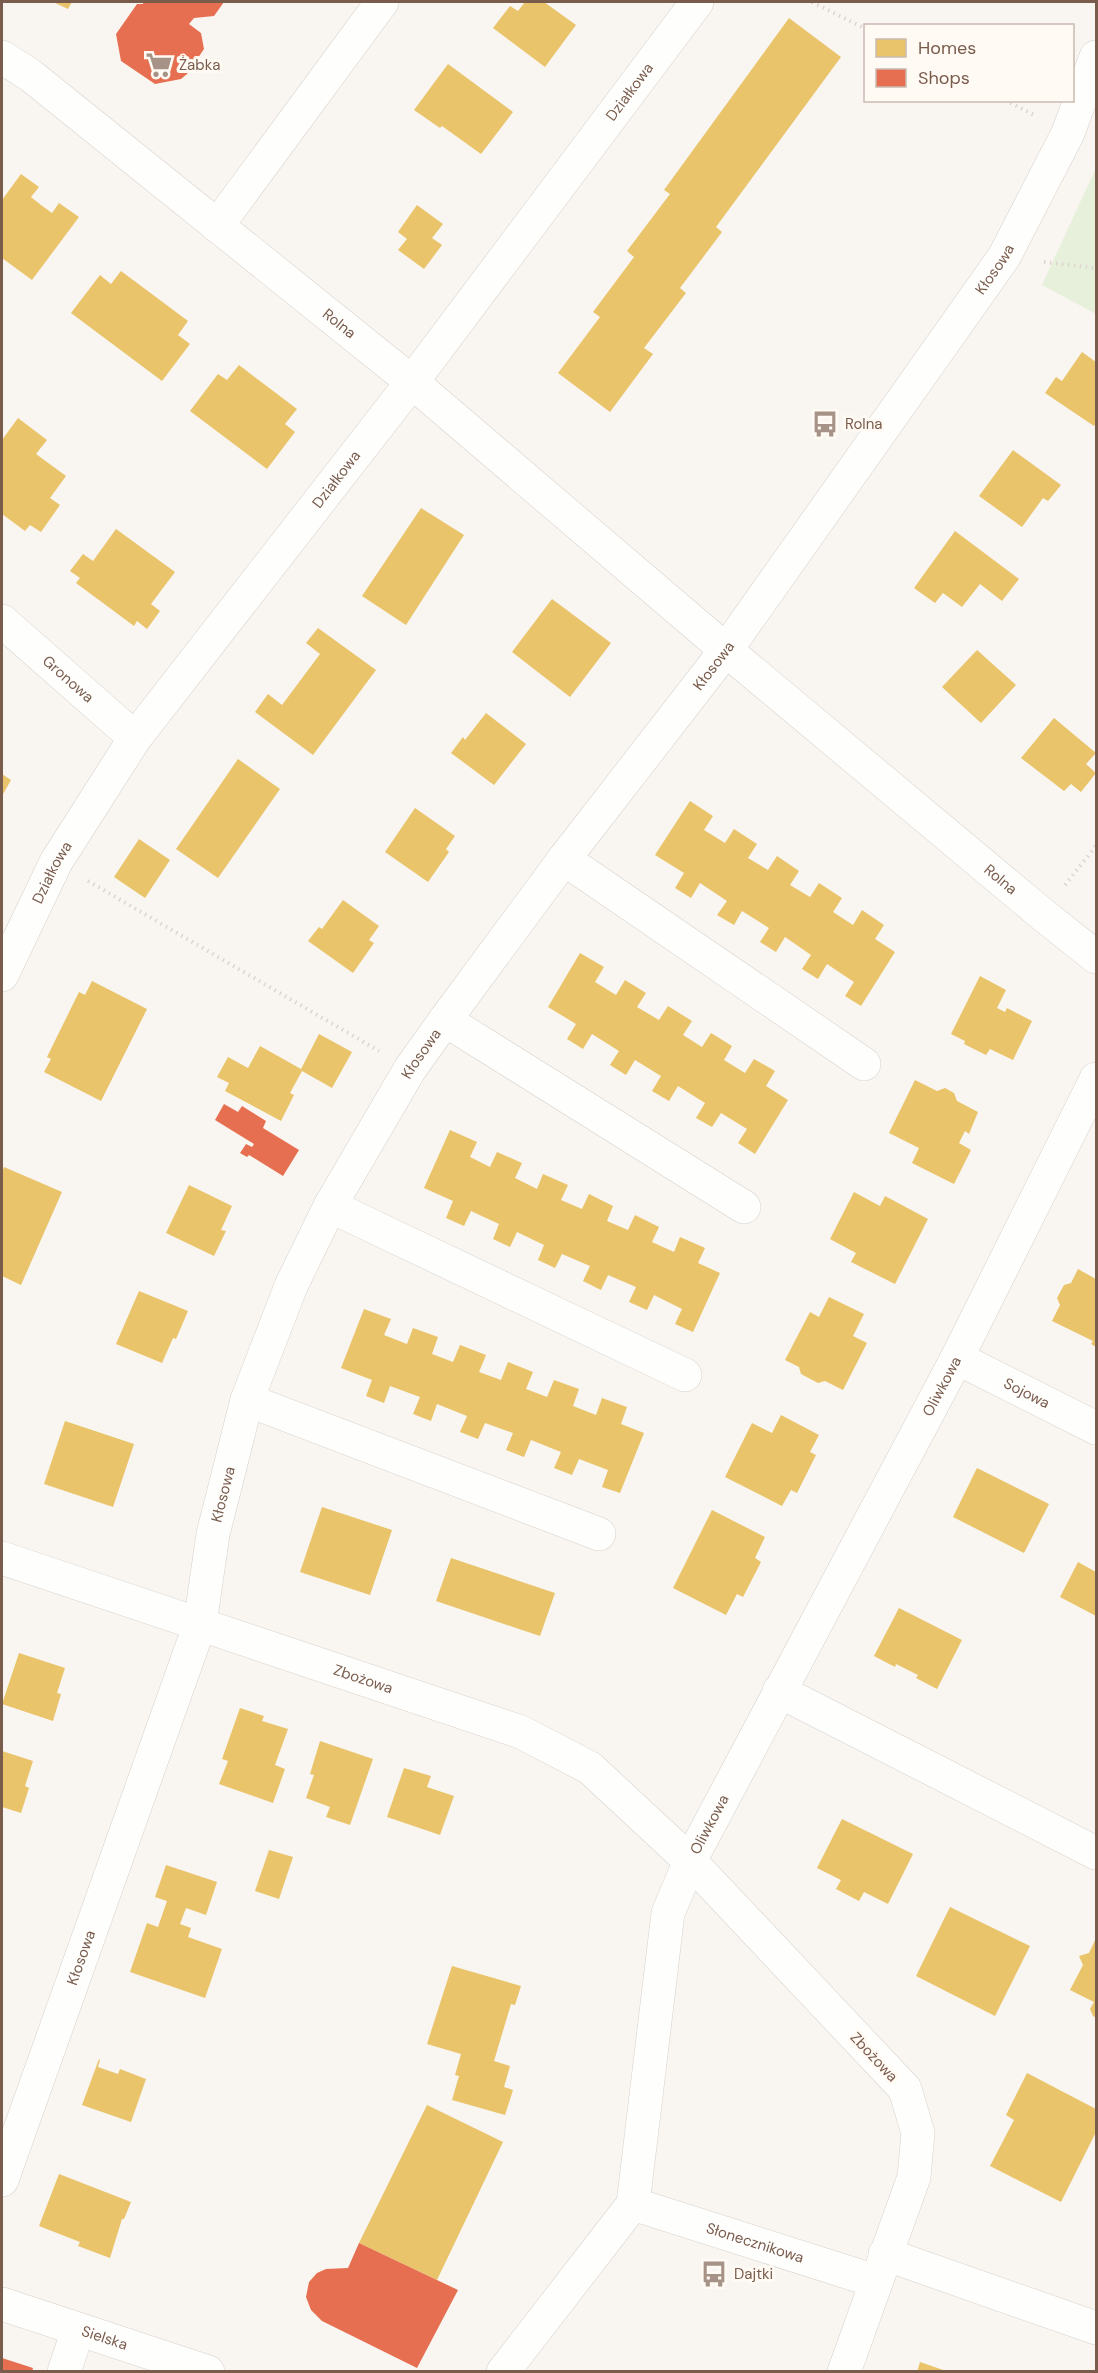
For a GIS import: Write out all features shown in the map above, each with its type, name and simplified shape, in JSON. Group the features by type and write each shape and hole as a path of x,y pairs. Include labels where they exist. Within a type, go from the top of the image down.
{"street":[{"path":"217,226 382,2"},
{"name":"Działkowa","path":"2,975 56,862 135,738 412,382 697,2"},
{"name":"Rolna","path":"2,57 30,75 412,382 726,650 1042,915 1096,957"},
{"name":"Kłosowa","path":"2,2180 200,1624 213,1534 247,1400 291,1286 330,1206 410,1069 564,859 726,650 1004,257 1068,133 1096,57"},
{"name":"Gronowa","path":"2,621 135,738"},
{"path":"564,859 864,1064"},
{"path":"445,1020 744,1207"},
{"name":"Oliwkowa","path":"690,1861 957,1358 1096,1079"},
{"path":"330,1206 685,1375"},
{"name":"Sojowa","path":"957,1358 1096,1428"},
{"path":"247,1400 599,1534"},
{"name":"Zbożowa","path":"2,1558 521,1732 590,1768 690,1861 905,2089 918,2133 914,2177 844,2372"},
{"path":"779,1691 1096,1853"},
{"path":"503,2372 633,2204 668,1913 690,1861"},
{"name":"Słonecznikowa","path":"633,2204 880,2268 1096,2328"},
{"name":"Sielska","path":"2,2304 208,2372"},
{"path":"64,2372 78,2330"}],"path":[{"path":"812,2 864,28"},
{"path":"1004,257 1096,268"},
{"path":"1042,915 1096,846"},
{"path":"56,862 410,1069"}],"green space":[{"path":"1096,168 1096,314 1042,285"}],"building: Homes":[{"path":"53,2 72,2 68,9"},
{"path":"525,2 544,2 576,25 545,67 493,28 510,6 518,11"},
{"path":"789,18 841,57 716,227 722,232 680,288 686,293 644,348 653,354 610,412 558,373 600,317 593,312 634,257 627,251 670,194 664,190"},
{"path":"448,64 513,112 481,154 442,126 440,128 414,110"},
{"path":"21,174 39,187 31,197 41,205 52,213 59,203 79,217 32,280 2,258 2,200"},
{"path":"417,205 443,224 432,238 442,245 424,269 398,250 407,239 398,232"},
{"path":"121,271 188,321 178,335 190,344 162,381 71,313 100,275 111,284"},
{"path":"1082,352 1096,362 1096,423 1094,426 1045,393 1056,377 1062,381"},
{"path":"239,365 297,409 285,424 295,432 267,469 190,411 218,374 227,380"},
{"path":"18,418 47,440 36,454 66,476 50,498 60,505 41,532 30,525 25,531 2,514 2,440"},
{"path":"1013,450 1061,485 1048,501 1043,498 1022,527 979,496"},
{"path":"421,508 464,535 406,625 362,596"},
{"path":"116,529 175,572 151,604 160,611 147,629 137,621 134,626 76,583 80,578 70,571 83,554 93,561"},
{"path":"955,531 1019,579 1002,601 980,584 962,607 943,593 935,603 914,588"},
{"path":"552,599 611,643 570,697 512,652"},
{"path":"318,628 376,670 313,755 255,712 268,694 282,705 320,654 306,643"},
{"path":"977,650 1016,685 981,723 942,687"},
{"path":"486,713 526,744 494,785 451,753 463,737 465,740"},
{"path":"1054,718 1096,753 1086,764 1096,773 1081,792 1071,784 1064,791 1021,758"},
{"path":"238,759 280,789 218,878 176,849"},
{"path":"2,774 11,780 2,796"},
{"path":"690,801 713,816 704,830 725,843 734,829 757,844 748,858 768,870 777,856 799,871 790,885 810,897 819,883 842,898 833,912 853,925 862,910 884,925 875,939 895,952 861,1006 845,996 854,982 827,964 818,979 802,969 811,955 785,937 776,952 760,942 769,928 742,911 734,925 717,915 727,901 700,883 691,898 675,888 684,873 655,855"},
{"path":"415,808 455,836 446,849 449,852 428,882 385,852"},
{"path":"139,839 170,860 145,898 114,877"},
{"path":"343,900 379,926 369,940 374,943 353,973 308,941 319,927 322,929"},
{"path":"580,953 604,967 595,982 616,995 625,980 646,993 637,1007 659,1020 668,1006 692,1021 683,1035 702,1047 711,1033 732,1046 724,1060 745,1073 754,1059 775,1071 766,1086 788,1100 755,1154 738,1143 747,1129 721,1113 712,1127 696,1118 705,1103 678,1086 669,1101 652,1091 661,1076 635,1060 626,1075 610,1065 619,1051 592,1034 583,1049 567,1039 576,1024 548,1007"},
{"path":"980,976 1006,990 997,1008 1005,1012 1007,1008 1032,1021 1013,1060 990,1049 986,1055 964,1044 965,1041 951,1034"},
{"path":"92,981 147,1009 101,1101 44,1072 51,1059 47,1057 79,992 85,995"},
{"path":"319,1034 352,1052 332,1088 302,1071 290,1093 294,1095 281,1121 225,1091 229,1083 217,1077 228,1057 248,1068 260,1046 301,1069"},
{"path":"915,1080 937,1091 945,1088 954,1093 957,1101 978,1112 969,1134 965,1131 959,1143 971,1150 954,1184 912,1163 919,1148 889,1133"},
{"path":"450,1130 477,1142 470,1157 490,1167 497,1152 522,1163 515,1178 537,1189 543,1174 568,1185 561,1200 582,1209 589,1194 613,1206 607,1221 628,1230 635,1215 659,1227 652,1242 674,1252 680,1237 705,1248 698,1263 720,1273 693,1332 675,1324 682,1309 654,1295 647,1310 629,1302 636,1287 608,1275 601,1290 583,1281 590,1266 562,1254 555,1268 538,1260 544,1245 517,1232 510,1247 493,1239 499,1224 471,1211 464,1226 446,1218 453,1201 424,1188"},
{"path":"4,1167 62,1192 21,1285 2,1276 2,1173"},
{"path":"189,1185 232,1206 221,1230 226,1231 214,1256 166,1233"},
{"path":"854,1192 880,1206 885,1196 928,1219 895,1284 851,1262 856,1253 830,1239"},
{"path":"1078,1269 1096,1279 1096,1347 1091,1344 1093,1341 1052,1321 1060,1305 1057,1298 1064,1285 1071,1283"},
{"path":"139,1291 188,1311 162,1363 116,1344"},
{"path":"829,1297 864,1314 853,1336 867,1343 843,1390 825,1381 818,1383 801,1374 799,1367 785,1360 810,1312 819,1317"},
{"path":"364,1309 391,1319 384,1335 407,1344 413,1328 438,1337 432,1354 453,1362 460,1345 486,1355 479,1372 501,1380 508,1362 533,1372 526,1389 547,1397 554,1380 579,1389 573,1406 596,1415 602,1398 627,1407 621,1424 644,1433 620,1493 602,1487 608,1470 579,1459 572,1475 554,1468 561,1452 531,1440 524,1457 506,1450 513,1433 485,1423 478,1439 460,1432 467,1416 437,1404 431,1421 413,1414 420,1397 390,1386 384,1403 366,1396 372,1380 341,1368"},
{"path":"781,1415 819,1435 810,1452 816,1455 797,1493 791,1490 782,1506 725,1477 752,1423 772,1433"},
{"path":"65,1421 134,1444 113,1507 44,1484"},
{"path":"977,1468 1049,1504 1024,1553 953,1517"},
{"path":"322,1507 392,1530 370,1595 300,1572"},
{"path":"712,1510 765,1537 755,1558 761,1562 743,1597 737,1594 726,1615 673,1588"},
{"path":"451,1558 555,1593 540,1636 436,1601"},
{"path":"1078,1562 1096,1572 1096,1616 1060,1597"},
{"path":"899,1608 962,1640 937,1689 916,1678 918,1675 874,1656"},
{"path":"19,1653 65,1668 57,1693 61,1694 53,1721 2,1704"},
{"path":"240,1708 264,1716 262,1721 288,1729 275,1765 285,1769 273,1803 219,1784 228,1761 222,1759"},
{"path":"320,1741 373,1759 350,1825 326,1817 330,1807 306,1798 314,1775 310,1774"},
{"path":"2,1751 33,1761 25,1786 29,1788 21,1813 2,1807"},
{"path":"404,1768 431,1776 427,1787 454,1796 440,1835 387,1817"},
{"path":"842,1819 913,1854 888,1904 864,1892 859,1901 836,1889 841,1880 817,1868"},
{"path":"269,1850 293,1857 279,1899 255,1891"},
{"path":"166,1865 217,1882 206,1915 186,1908 180,1924 191,1928 188,1937 222,1949 205,1998 130,1972 147,1923 158,1927 167,1901 155,1897"},
{"path":"950,1907 1030,1946 995,2016 916,1976"},
{"path":"1096,1938 1096,2018 1090,2009 1094,2002 1070,1990 1083,1965 1079,1956 1089,1953"},
{"path":"452,1966 521,1986 515,2005 511,2004 494,2061 510,2066 504,2087 513,2090 505,2115 452,2100 459,2076 455,2075 461,2054 427,2044"},
{"path":"99,2059 98,2067 118,2074 120,2069 146,2079 131,2122 82,2105"},
{"path":"1027,2073 1096,2109 1096,2132 1061,2202 990,2166 1014,2120 1006,2115"},
{"path":"427,2105 503,2142 437,2280 359,2243"},
{"path":"59,2174 131,2202 122,2219 110,2258 78,2246 80,2242 39,2226"},
{"path":"920,2362 946,2371 946,2372 917,2372"}],"building: Shops":[{"path":"143,2 224,2 214,16 194,18 189,24 201,33 204,49 181,79 155,84 121,61 116,34 137,4 143,4"},
{"path":"224,1104 238,1112 242,1106 266,1121 263,1128 299,1150 283,1176 249,1155 247,1157 240,1153 246,1144 252,1147 254,1144 215,1120"},
{"path":"359,2243 458,2290 417,2368 322,2321 311,2310 306,2297 309,2282 317,2273 326,2269 348,2268"},
{"path":"2,2358 33,2368 32,2372 2,2372"}],"place":[{"name":"Żabka","path":"159,65"},
{"name":"Rolna","path":"825,424"},
{"name":"Dajtki","path":"714,2274"}]}
